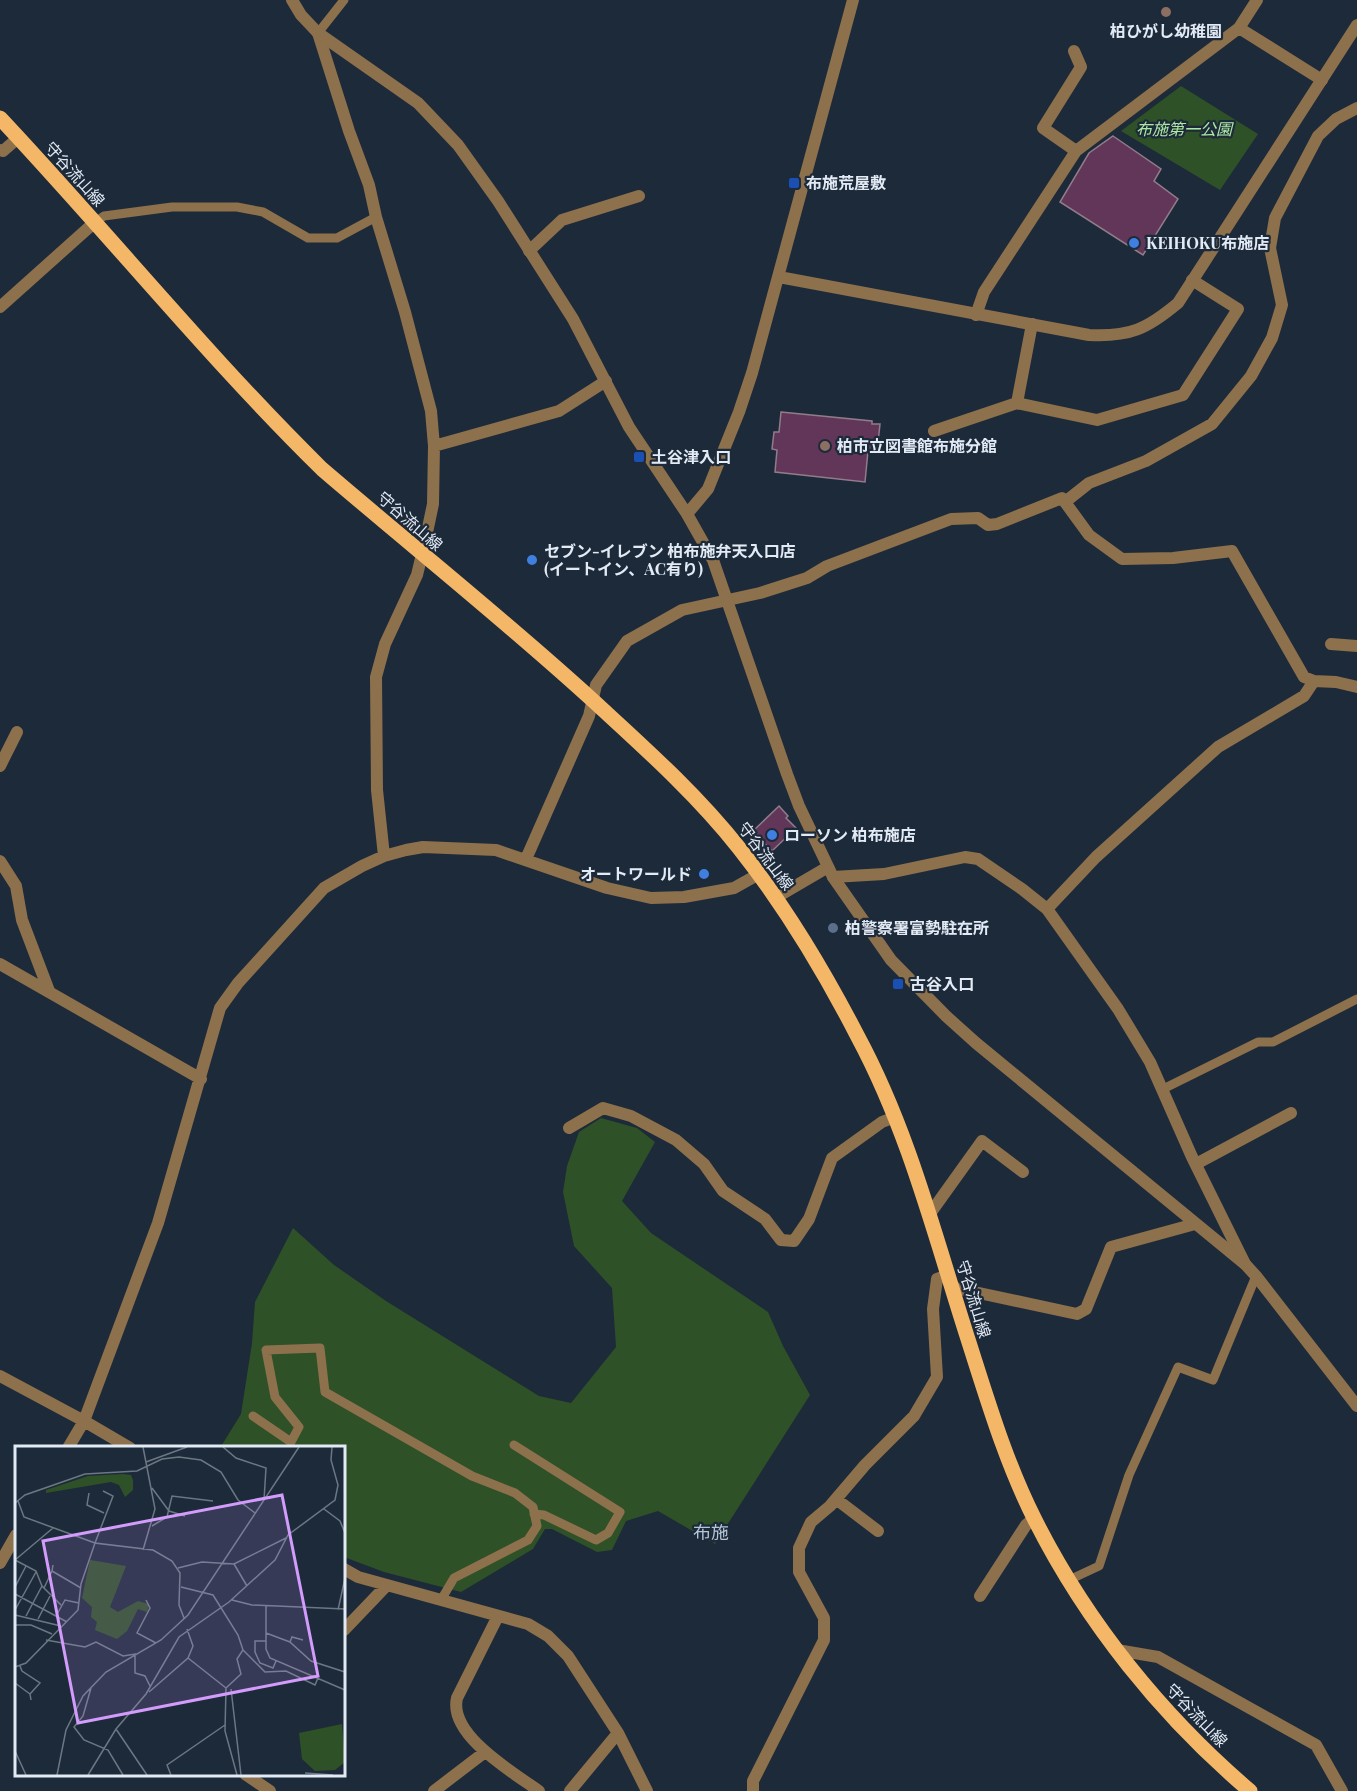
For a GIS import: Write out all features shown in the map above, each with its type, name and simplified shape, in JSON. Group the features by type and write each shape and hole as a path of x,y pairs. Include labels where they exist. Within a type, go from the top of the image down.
{"main road":[{"name":"守谷流山線","path":"0,118 210,351 322,469 593,700 640,743 706,810 759,874 835,994 861,1041 895,1117 993,1415 1034,1518 1069,1580 1117,1650 1174,1718 1250,1791"}],"street":[{"path":"292,0 301,15 318,33 418,103 458,144 498,201 573,319 629,427 687,514 713,560 786,774 831,872 891,960 976,1043 1245,1264 1357,1406"},
{"path":"687,514 708,489 752,373 853,0"},
{"path":"976,315 984,292 1076,151 1239,28 1257,0"},
{"path":"779,277 1089,335 1115,336 1138,330 1160,318 1178,303 1357,26"},
{"path":"1239,28 1322,80"},
{"path":"318,33 369,185 376,217 405,312 431,411 434,446 433,504 417,575 385,644 376,677 377,790 384,856"},
{"path":"1074,51 1081,67 1043,129 1076,151"},
{"path":"1065,502 1089,483 1146,461 1212,424 1251,376 1272,338 1282,305 1270,248 1275,218 1318,136 1336,119 1357,108"},
{"path":"0,150 3,152 18,138"},
{"path":"529,251 562,220 639,196"},
{"path":"0,307 95,222"},
{"path":"934,431 1017,403 1097,420 1184,395 1238,309 1192,280"},
{"path":"1017,403 1032,324"},
{"path":"434,446 559,411 606,381"},
{"path":"526,859 589,716 596,685 627,641 682,610 728,601 807,578 827,566 951,519 978,518 988,525 998,524 1062,498 1089,535 1122,559 1173,558 1232,551 1304,677 1314,681 1336,682 1357,687"},
{"path":"1331,644 1357,646"},
{"path":"1047,909 1096,857 1218,747 1304,696 1314,681"},
{"path":"0,766 17,732"},
{"path":"69,1446 84,1421 158,1223 220,1008 238,982 324,888 384,856 423,847 496,850 607,888 651,898 684,897 734,888 759,874"},
{"path":"775,898 831,872 884,874 965,857 978,859 1022,889 1047,909 1118,1009 1163,1089 1196,1164 1245,1264"},
{"path":"0,861 16,886 22,920 49,991"},
{"path":"0,964 201,1078"},
{"path":"569,1128 603,1108 631,1116 676,1140 704,1164 723,1191 765,1219 782,1240 794,1241 809,1219 832,1158 882,1122 895,1117"},
{"path":"1196,1164 1291,1113"},
{"path":"929,1215 982,1142 1023,1172"},
{"path":"753,1791 753,1781 824,1640 824,1618 799,1572 799,1548 811,1522 836,1499 886,1443 914,1416 937,1377 933,1309 937,1279 1077,1314 1086,1309 1111,1246 1195,1224"},
{"path":"0,1376 127,1446"},
{"path":"836,1499 878,1531"},
{"path":"980,1596 1026,1525 1034,1518"},
{"path":"0,1563 15,1537"},
{"path":"345,1570 358,1577 528,1624 548,1636 568,1656 618,1732 647,1791"},
{"path":"345,1629 387,1585"},
{"path":"498,1616 455,1706 464,1728 485,1752 539,1791"},
{"path":"1117,1650 1158,1658 1316,1745 1342,1791"},
{"path":"570,1791 618,1732"},
{"path":"434,1791 485,1752"},
{"path":"248,1776 270,1791"},
{"path":"634,1791 640,1779"}],"lane":[{"path":"318,33 344,0"},
{"path":"95,222 104,216 172,207 237,207 263,212 308,238 337,238 376,217"},
{"path":"1163,1089 1258,1042 1273,1042 1357,999"},
{"path":"1069,1580 1099,1566 1129,1475 1178,1366 1214,1380 1256,1276"},
{"path":"253,1416 291,1442 299,1427 275,1396 266,1350 320,1348 325,1392 472,1476 515,1493 533,1507 537,1526 528,1540 454,1578 441,1600"},
{"path":"514,1445 620,1512 608,1533 596,1540 544,1515 534,1514"}],"green space":[{"name":"布施第一公園","path":"1181,86 1258,134 1220,190 1121,131"},
{"path":"601,1118 637,1128 655,1142 622,1201 651,1233 768,1312 783,1346 810,1395 715,1544 658,1511 626,1521 612,1550 597,1552 552,1529 545,1529 533,1549 461,1592 384,1572 345,1557 345,1446 221,1446 241,1414 252,1343 255,1302 293,1228 334,1265 386,1301 539,1396 571,1403 616,1347 612,1288 574,1246 563,1192 567,1166 579,1132"}],"building":[{"path":"1113,136 1161,169 1154,181 1178,199 1143,255 1060,202 1089,153"},
{"path":"781,412 872,421 872,424 880,424 877,452 868,451 865,482 775,472 777,450 772,449 774,432 779,432"},
{"path":"779,806 796,828 772,851 753,831"}],"place":[{"name":"柏ひがし幼稚園","path":"1166,12"},
{"name":"布施荒屋敷","path":"794,183"},
{"name":"KEIHOKU布施店","path":"1134,243"},
{"name":"柏市立図書館布施分館","path":"825,446"},
{"name":"土谷津入口","path":"639,457"},
{"name":"セブン-イレブン 柏布施弁天入口店 (イートイン、AC有り)","path":"532,560"},
{"name":"ローソン 柏布施店","path":"772,835"},
{"name":"オートワールド","path":"704,874"},
{"name":"柏警察署富勢駐在所","path":"833,928"},
{"name":"古谷入口","path":"898,984"}],"district":[{"name":"布施","path":"711,1533"}]}
